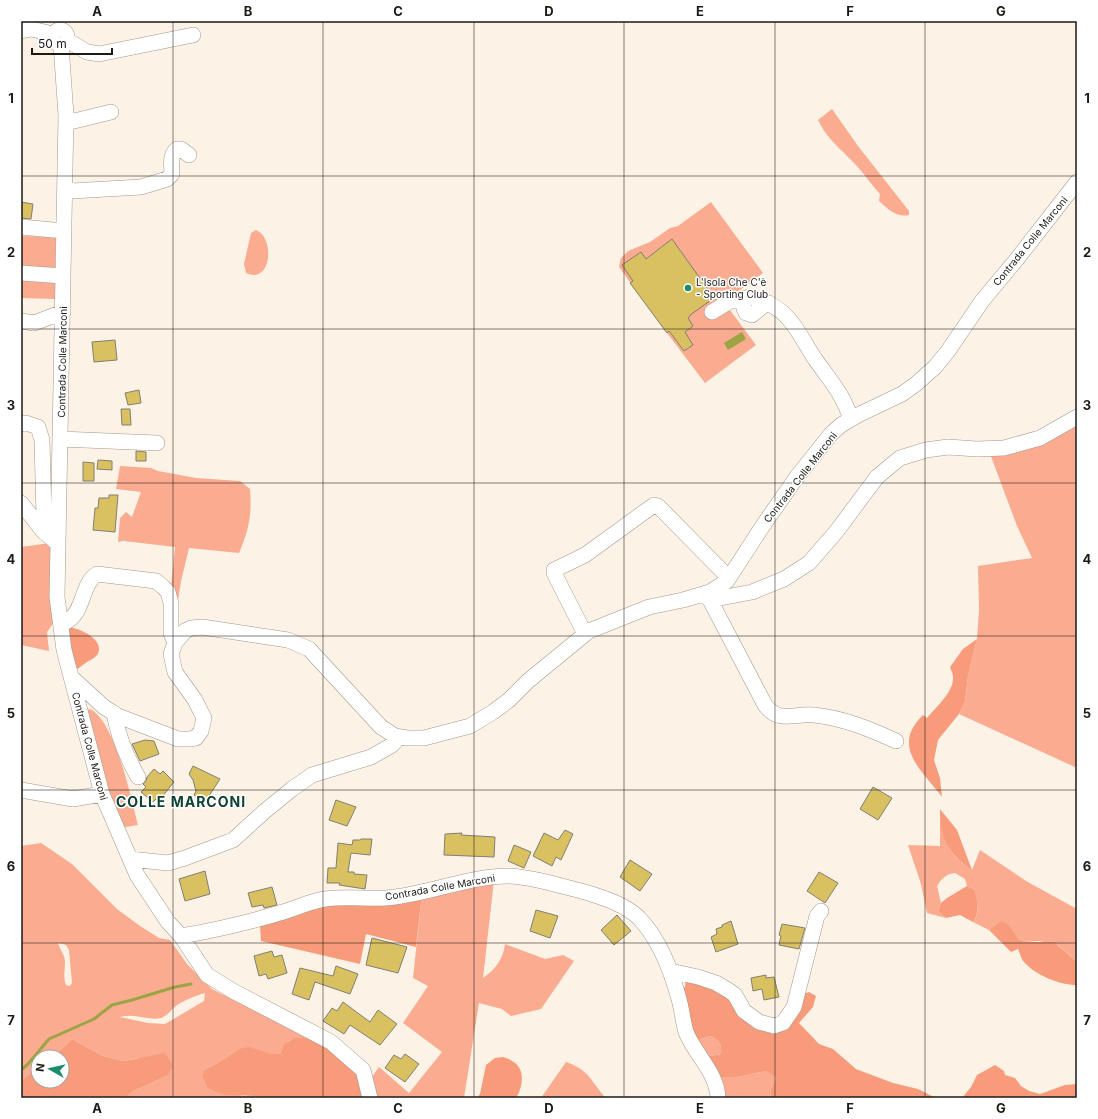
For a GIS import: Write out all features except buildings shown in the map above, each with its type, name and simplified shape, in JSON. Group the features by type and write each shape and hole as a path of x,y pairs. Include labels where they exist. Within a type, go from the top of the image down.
{"street":[{"path":"21,32 31,29 63,34 87,52 99,54 193,34"},
{"name":"Contrada Colle Marconi","path":"63,34 66,124 57,597 64,650 102,794 130,859 142,882 168,922 181,936 207,975 233,991 331,1042 363,1070 370,1098"},
{"path":"66,124 111,112"},
{"path":"65,187 72,191 102,190 141,186 159,182 167,179 172,174 171,159 173,152 176,149 181,149 190,156"},
{"name":"Contrada Colle Marconi","path":"72,677 104,707 114,713 178,739 196,738 201,731 204,718 195,700 175,672 172,662 172,654 174,643 185,631 191,628 202,627 288,640 309,649 381,727 395,736 424,738 470,726 493,712 589,631 649,607 706,597 729,578 796,478 831,434 851,419 902,394 935,367 948,351 982,301 1077,182"},
{"path":"21,227 64,231"},
{"path":"21,273 64,276"},
{"path":"712,312 730,301 744,301 746,298 753,297 769,303 781,311 794,325 804,342 834,383 847,407 851,419"},
{"path":"21,321 34,322 63,312"},
{"path":"896,741 864,727 838,718 812,714 777,716 770,712 706,597 752,592 784,580 809,563 836,532 877,477 900,458 926,450 948,447 977,449 1004,448 1040,438 1077,417"},
{"path":"21,424 26,423 38,427 42,440 44,516 47,521 58,522"},
{"path":"60,439 157,443"},
{"path":"21,503 43,531 58,544"},
{"path":"585,634 554,573 554,570 585,555 654,504 658,506 729,578"},
{"path":"60,625 71,620 80,605 90,578 97,574 146,579 156,581 168,592 171,603 172,633 174,643"},
{"path":"114,713 118,732 129,762 138,776"},
{"path":"130,859 168,863 233,840 264,811 312,775 371,756 392,745 399,737"},
{"path":"21,790 73,799 102,794"},
{"name":"Contrada Colle Marconi","path":"181,936 223,928 285,911 305,903 325,899 348,897 385,898 416,894 484,878 510,876 570,888 620,904 638,917 655,937 667,961 679,998 686,1032 713,1077 718,1089 718,1098"},
{"path":"670,971 698,977 716,983 735,995 744,1011 759,1022 774,1026 783,1023 794,1008 818,916 821,911"}],"shaded area":[{"path":"832,109 858,146 909,211 909,215 905,216 897,214 889,210 879,201 880,194 826,133 818,120"},
{"name":"L'Isola Che C'è - Sporting Club","path":"711,202 763,273 724,302 756,345 705,383 619,267 621,258 628,251 650,242 670,228 678,226"},
{"path":"256,230 262,234 266,241 268,259 266,267 255,275 246,273 244,264 251,233"},
{"path":"21,236 56,237 55,270 21,269"},
{"path":"21,276 55,278 55,299 21,298"},
{"path":"742,332 746,339 728,350 724,343"},
{"path":"1077,425 1077,768 959,714 965,701 968,676 977,639 979,610 978,566 1032,558 1017,526 989,451"},
{"path":"120,466 151,468 158,471 196,478 240,481 250,489 251,506 249,522 239,553 189,548 181,581 176,613 171,587 175,547 124,541 118,542 120,518 126,512 132,517 141,492 116,489"},
{"path":"50,543 54,622 47,632 49,651 21,645 21,547"},
{"path":"67,627 78,629 90,635 98,644 99,649 95,657 73,671"},
{"path":"977,639 968,676 965,701 959,714 938,740 934,760 940,778 942,797 913,758 909,738 914,727 923,715 927,718 948,694 953,683 953,676 950,667 963,649"},
{"path":"90,709 99,716 107,728 114,744 121,761 138,825 121,828 99,771 84,711"},
{"path":"940,809 957,830 972,870 957,858 947,844 940,819"},
{"path":"940,810 947,844 956,858 963,864 972,870 980,850 1026,881 1077,909 1077,962 1058,945 1039,941 1024,942 1018,938 1010,926 999,922 989,930 973,922 978,910 974,889 967,886 965,879 955,873 944,877 937,886 941,903 938,911 946,918 927,913 921,884 908,845 940,846"},
{"path":"41,843 72,864 117,909 159,938 170,940 187,964 212,989 309,1038 290,1040 282,1049 280,1054 239,1049 204,1070 242,1096 256,1096 261,1098 125,1098 133,1091 167,1076 138,1058 124,1061 103,1056 72,1039 61,1049 30,1049 30,1074 21,1080 21,846","holes":["58,943 66,945 69,950 72,983 70,986 66,985 65,982 65,959","205,993 204,1001 165,1024 148,1023 120,1017 131,1016 156,1019 165,1016 182,1002"]},
{"path":"494,880 483,978 492,971 498,963 503,954 505,944 545,959 563,955 574,961 541,1009 511,1016 502,1009 479,1003 464,1098 374,1098 370,1080 379,1067 409,1093 442,1052 403,1023 428,986 413,978 422,894"},
{"path":"967,886 974,889 977,902 977,914 973,922 960,915 946,918 938,911 941,903"},
{"path":"422,894 416,947 366,934 360,964 261,941 260,926 302,914 300,907"},
{"path":"1002,921 1010,926 1018,938 1024,942 1054,942 1077,962 1077,985 1070,985 1055,981 1041,975 1023,961 1018,949 1011,952 989,930"},
{"path":"687,971 705,977 770,1028 800,995 809,992 816,996 813,1007 799,1023 819,1044 833,1049 856,1069 893,1083 918,1089 936,1098 771,1098 770,1091 776,1078 766,1071 737,1077 717,1077 705,1057 721,1054 720,1045 716,1039 710,1036 699,1040 693,1039 679,992 685,987"},
{"path":"710,1036 716,1039 719,1043 721,1054 705,1057 693,1039 699,1040"},
{"path":"294,1038 309,1038 325,1045 353,1068 364,1090 365,1098 261,1098 256,1096 225,1095 208,1088 203,1077 204,1070 239,1049 249,1047 271,1054 280,1054 284,1044"},
{"path":"72,1039 103,1056 124,1061 165,1053 173,1066 167,1076 133,1091 125,1098 21,1098 21,1080 30,1074 30,1089 70,1089 70,1049 61,1049"},
{"path":"503,1057 510,1060 520,1068 522,1083 516,1098 477,1098 480,1094 486,1065 495,1058"},
{"path":"566,1062 574,1065 585,1073 606,1098 541,1098"},
{"path":"995,1065 1004,1071 1005,1075 1015,1078 1021,1086 1029,1091 1040,1094 1065,1085 1077,1084 1077,1098 962,1098 971,1087 977,1075"},
{"path":"766,1071 776,1078 770,1091 771,1098 723,1098 717,1077 737,1077"}],"waterway":[{"path":"21,1070 49,1039 94,1019 112,1005 175,987 191,984"}],"place":[{"name":"L'Isola Che C'è - Sporting Club","path":"688,288"}],"district":[{"name":"COLLE MARCONI","path":"181,802"}]}
